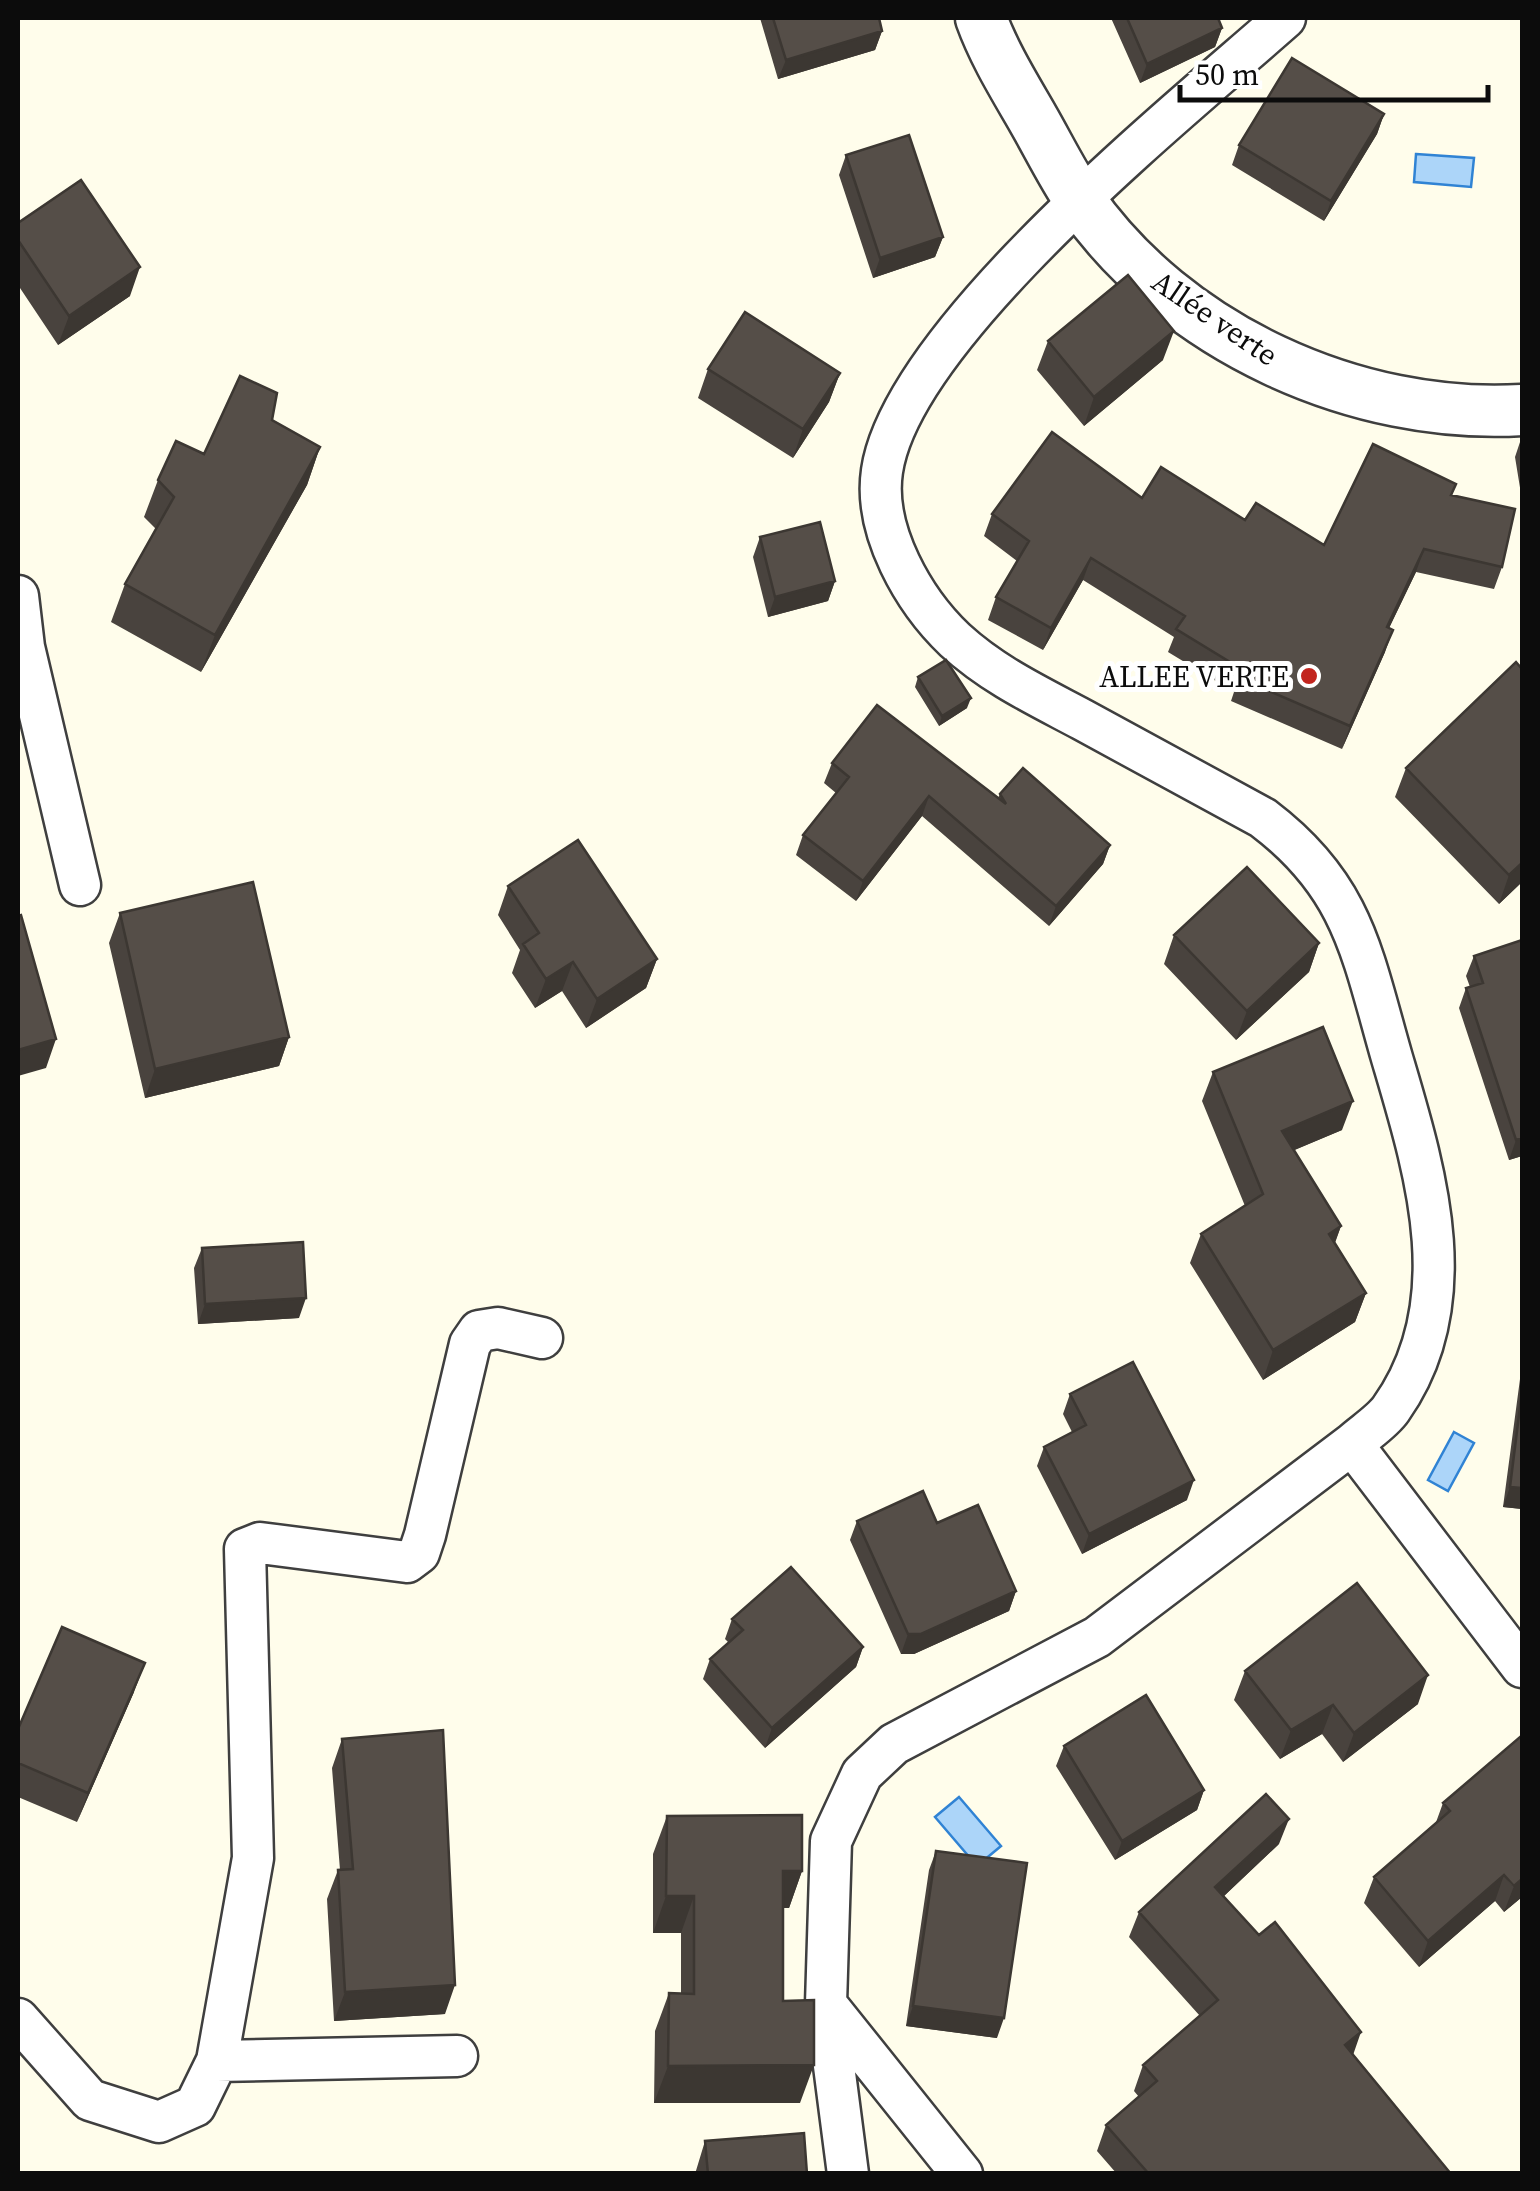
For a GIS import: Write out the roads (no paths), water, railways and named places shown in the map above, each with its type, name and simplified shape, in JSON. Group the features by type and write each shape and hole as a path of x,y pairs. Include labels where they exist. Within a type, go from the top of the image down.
{"street":[{"name":"Allée verte","path":"981,18 992,48 1080,200 1156,284 1233,337 1332,384 1424,408 1522,410"},
{"path":"848,2174 826,2004 831,1841 862,1774 894,1744 1097,1637 1352,1444 1390,1410 1414,1363 1431,1302 1435,1242 1426,1177 1354,928 1336,890 1291,839 1263,818 994,672 968,651 926,610 895,552 884,514 882,472 894,434 921,383 960,327 1080,200 1284,18"},
{"path":"18,596 24,648 80,885"},
{"path":"18,2019 90,2100 159,2122 195,2106 217,2060 254,1844 245,1549 260,1543 407,1562 418,1553 425,1535 470,1344 478,1332 498,1328 542,1338"},
{"path":"1352,1444 1522,1668"},
{"path":"826,2004 962,2174"},
{"path":"217,2060 457,2056"}],"water":[{"path":"1416,154 1474,158 1471,187 1414,182"},
{"path":"1454,1432 1474,1443 1448,1491 1428,1480"},
{"path":"959,1797 1001,1846 977,1866 935,1817"}],"place":[{"name":"ALLEE VERTE","path":"1309,676"}]}
